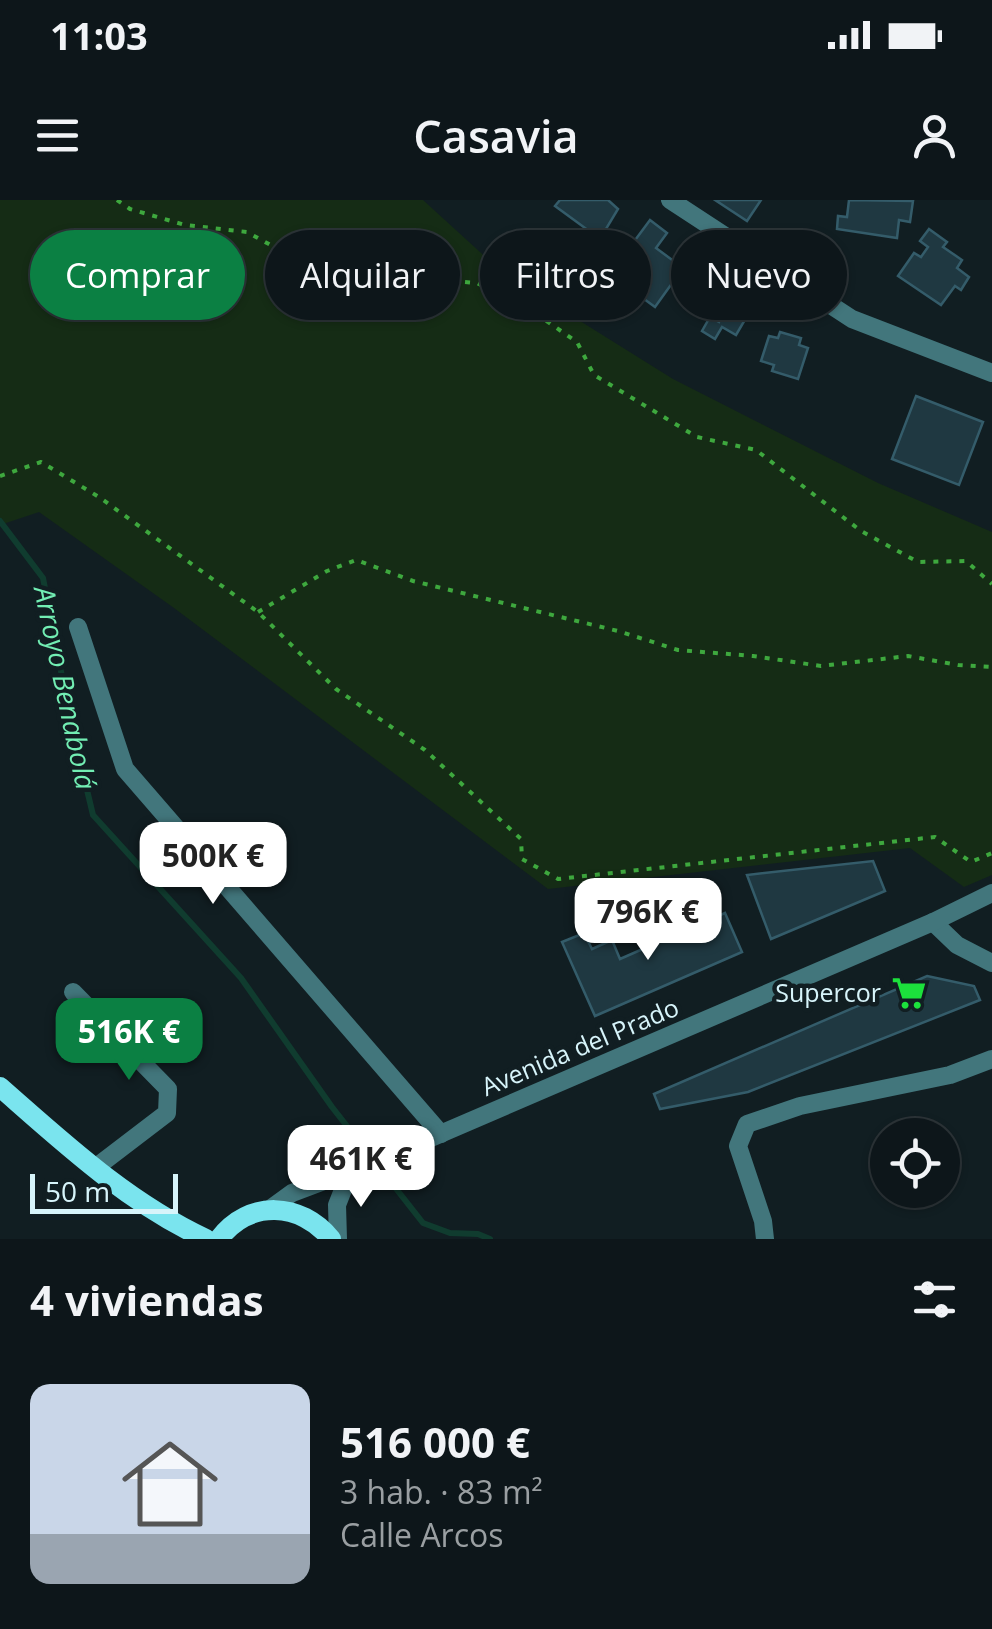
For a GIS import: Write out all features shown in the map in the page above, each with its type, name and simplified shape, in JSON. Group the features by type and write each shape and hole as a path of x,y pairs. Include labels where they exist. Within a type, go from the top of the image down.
{"street":[{"path":"670,200 852,319 992,374"},
{"path":"78,627 125,769 441,1134"},
{"name":"Avenida del Prado","path":"270,1209 292,1194 441,1134 992,893"},
{"path":"933,922 957,945 992,963"},
{"path":"73,992 168,1089 167,1114 94,1168"},
{"path":"765,1239 738,1146 747,1124 800,1106 950,1075 992,1059"},
{"path":"0,1087 125,1194 169,1222 206,1239"},
{"path":"334,1239 337,1205 350,1172"},
{"path":"220,1239 238,1220 270,1209 304,1215 334,1239"}],"path":[{"path":"118,200 130,209 185,225 247,232 285,253 333,251 396,276 477,283 532,310 562,331 577,342 594,375 697,438 756,450 861,531 918,562 966,561 992,584"},
{"path":"0,476 40,462 99,497 258,612 336,689 425,750 522,838 522,859 558,879 934,836 971,862 992,853"},
{"path":"258,612 327,571 356,560 413,581 618,631 678,650 821,666 908,656 958,666 992,667"}],"green space":[{"path":"0,200 423,200 456,230 265,230 265,320 460,320 460,234 480,252 480,320 578,320 673,379 878,483 992,532 992,875 964,887 910,848 548,889 174,608 39,512 0,525"}],"building":[{"path":"560,200 608,200 618,209 605,230 588,230 555,206"},
{"path":"715,200 761,200 747,221"},
{"path":"849,200 913,201 910,222 899,220 897,238 837,229 838,216 847,217"},
{"path":"650,220 667,233 656,248 671,259 671,285 655,307 651,304 651,230 643,230"},
{"path":"929,229 947,242 943,247 962,260 957,268 969,277 961,290 955,286 941,305 898,276 914,253 921,257 928,247 920,241"},
{"path":"708,320 745,320 736,335 722,327 715,339 702,331"},
{"path":"780,332 801,338 799,345 808,348 798,379 772,371 774,365 761,361 769,336 778,338"},
{"path":"916,396 983,422 959,485 892,459"},
{"path":"873,861 885,891 771,939 747,875"},
{"path":"725,913 742,952 595,1016 562,942 584,933 592,949 612,940 620,959"},
{"path":"927,976 974,986 980,1000 748,1092 660,1109 654,1094"}],"waterway":[{"name":"Arroyo Benabolá","path":"0,521 43,578 93,815 241,978 332,1107 423,1223 450,1233 478,1234 490,1239"}],"place":[{"name":"Supercor","path":"909,993"}]}
